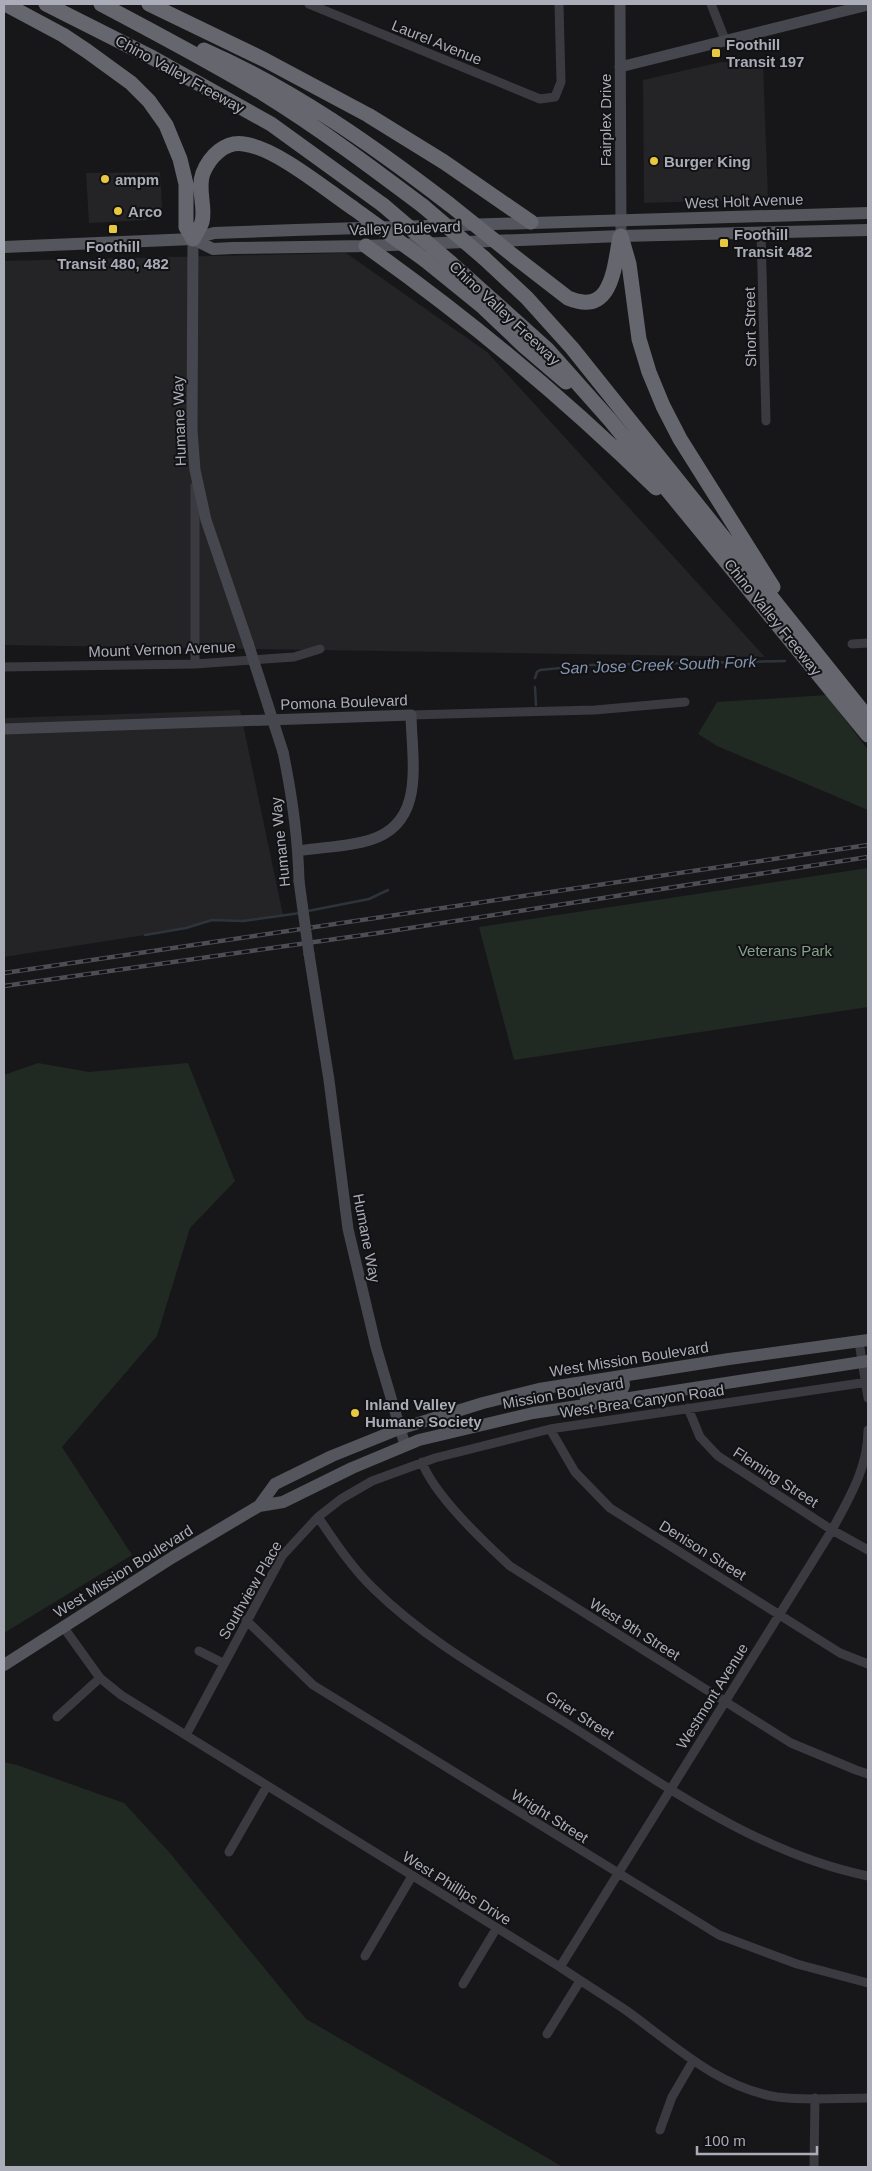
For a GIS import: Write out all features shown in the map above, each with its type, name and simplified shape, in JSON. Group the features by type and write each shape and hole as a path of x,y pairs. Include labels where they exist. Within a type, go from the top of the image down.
{"highway":[{"path":"5,4 63,35 87,51 131,83 149,101 166,126 180,159 186,184 186,226 193,239"},
{"name":"Chino Valley Freeway","path":"46,4 153,58 271,124 383,206 451,263 547,349 610,420 714,545 798,636"},
{"name":"Chino Valley Freeway","path":"101,4 265,95 363,161 423,206 527,298 572,348 860,713 868,735"},
{"path":"149,4 264,60 368,115 444,162 531,222"},
{"path":"123,15 236,64 272,83 378,149 568,298 576,301 592,301 598,298 612,282 620,228"},
{"path":"193,239 202,222 201,188 203,174 216,152 234,144 244,144 269,153 286,162 425,260 484,307 524,346 610,420"},
{"path":"620,228 630,264 639,339 649,372 663,406 680,439 783,600 798,636"},
{"path":"366,246 408,276 563,401 612,444 714,545"}],"main road":[{"name":"West Holt Avenue","path":"620,228 865,213"},
{"path":"787,232 806,223 850,222 858,219 865,213"},
{"name":"Valley Boulevard","path":"4,247 78,246 193,239 214,233 531,222 620,228"},
{"name":"Valley Boulevard","path":"193,239 213,248 366,246 620,228"},
{"name":"West Holt Avenue","path":"620,228 761,233 868,230"},
{"name":"West Mission Boulevard","path":"398,1429 512,1395 623,1376 864,1341"},
{"name":"Mission Boulevard","path":"259,1506 283,1502 328,1479 405,1445 533,1413 865,1361"},
{"path":"581,1405 593,1395 622,1388 624,1386 623,1376"},
{"path":"259,1506 275,1484 332,1456 398,1429"},
{"name":"West Mission Boulevard","path":"4,1665 173,1557 259,1506"}],"street":[{"name":"Laurel Avenue","path":"309,4 540,99 555,98 561,82 559,4"},
{"name":"Fairplex Drive","path":"620,4 620,228"},
{"path":"711,4 726,42"},
{"path":"620,67 868,5"},
{"name":"Short Street","path":"761,233 766,421"},
{"name":"Humane Way","path":"193,239 192,430 195,470 206,520 248,643 282,752 290,785 298,851 299,881 329,1080 348,1229 360,1287 398,1429 405,1445"},
{"path":"195,470 195,664"},
{"path":"852,644 868,644"},
{"name":"Mount Vernon Avenue","path":"4,667 195,664 294,657 320,649"},
{"name":"Pomona Boulevard","path":"4,729 595,710 685,702"},
{"path":"298,851 369,841 392,830 400,823 408,810 412,792 411,715"},
{"path":"864,1341 868,1398"},
{"name":"West Brea Canyon Road","path":"422,1462 550,1429 867,1382"},
{"name":"Fleming Street","path":"688,1408 700,1437 718,1456 832,1530 868,1550"},
{"name":"Denison Street","path":"550,1429 575,1472 610,1508 840,1653 868,1664"},
{"name":"Westmont Avenue","path":"560,1967 832,1530 859,1480 868,1442 868,1430"},
{"name":"Southview Place","path":"186,1735 282,1556 318,1517 341,1499 372,1481 422,1462"},
{"name":"West 9th Street","path":"422,1462 428,1473 472,1531 510,1566 791,1743 868,1774"},
{"name":"Grier Street","path":"318,1517 345,1555 373,1589 430,1638 671,1788 760,1840 834,1869 868,1876"},
{"name":"Wright Street","path":"246,1620 313,1685 619,1875 720,1935 797,1964 868,1983"},
{"name":"West Phillips Drive","path":"64,1628 100,1678 121,1695 560,1967 625,2010 693,2061 728,2082 752,2091 778,2097 868,2098"},
{"path":"199,1652 223,1663"},
{"path":"57,1717 100,1678"},
{"path":"229,1852 267,1786"},
{"path":"365,1956 412,1876"},
{"path":"463,1984 496,1928"},
{"path":"547,2034 580,1981"},
{"path":"660,2130 672,2096 693,2061"},
{"path":"814,2167 815,2098"}],"shaded area":[{"path":"721,62 763,63 768,199 644,203 643,80"},
{"path":"160,172 162,207 146,220 89,223 86,173"},
{"path":"346,253 487,352 765,657 4,645 4,261"},
{"path":"240,710 283,915 243,921 212,920 186,928 4,957 4,718"}],"green space":[{"path":"827,695 868,750 868,810 717,746 698,734 717,702"},
{"name":"Veterans Park","path":"868,868 868,1007 514,1060 479,927"},
{"path":"38,1063 89,1072 188,1063 235,1181 190,1228 157,1336 62,1447 132,1555 4,1633 4,1075"},
{"path":"4,1762 124,1803 169,1852 306,2019 563,2167 4,2167"}],"waterway":[{"name":"San Jose Creek South Fork","path":"535,678 540,670 591,665 785,661"},
{"name":"San Jose Creek South Fork","path":"535,687 536,705"},
{"name":"San Jose Creek South Fork","path":"308,911 369,899 388,890"},
{"name":"San Jose Creek South Fork","path":"145,935 186,928 212,920 243,921 300,913"}],"railway":[{"path":"4,973 868,845"},
{"path":"4,986 378,933 868,857"}],"place":[{"name":"Foothill Transit 197","path":"716,53"},
{"name":"Burger King","path":"654,161"},
{"name":"ampm","path":"105,179"},
{"name":"Arco","path":"118,211"},
{"name":"Foothill Transit 480, 482","path":"113,229"},
{"name":"Foothill Transit 482","path":"724,243"},
{"name":"Inland Valley Humane Society","path":"355,1413"}]}
